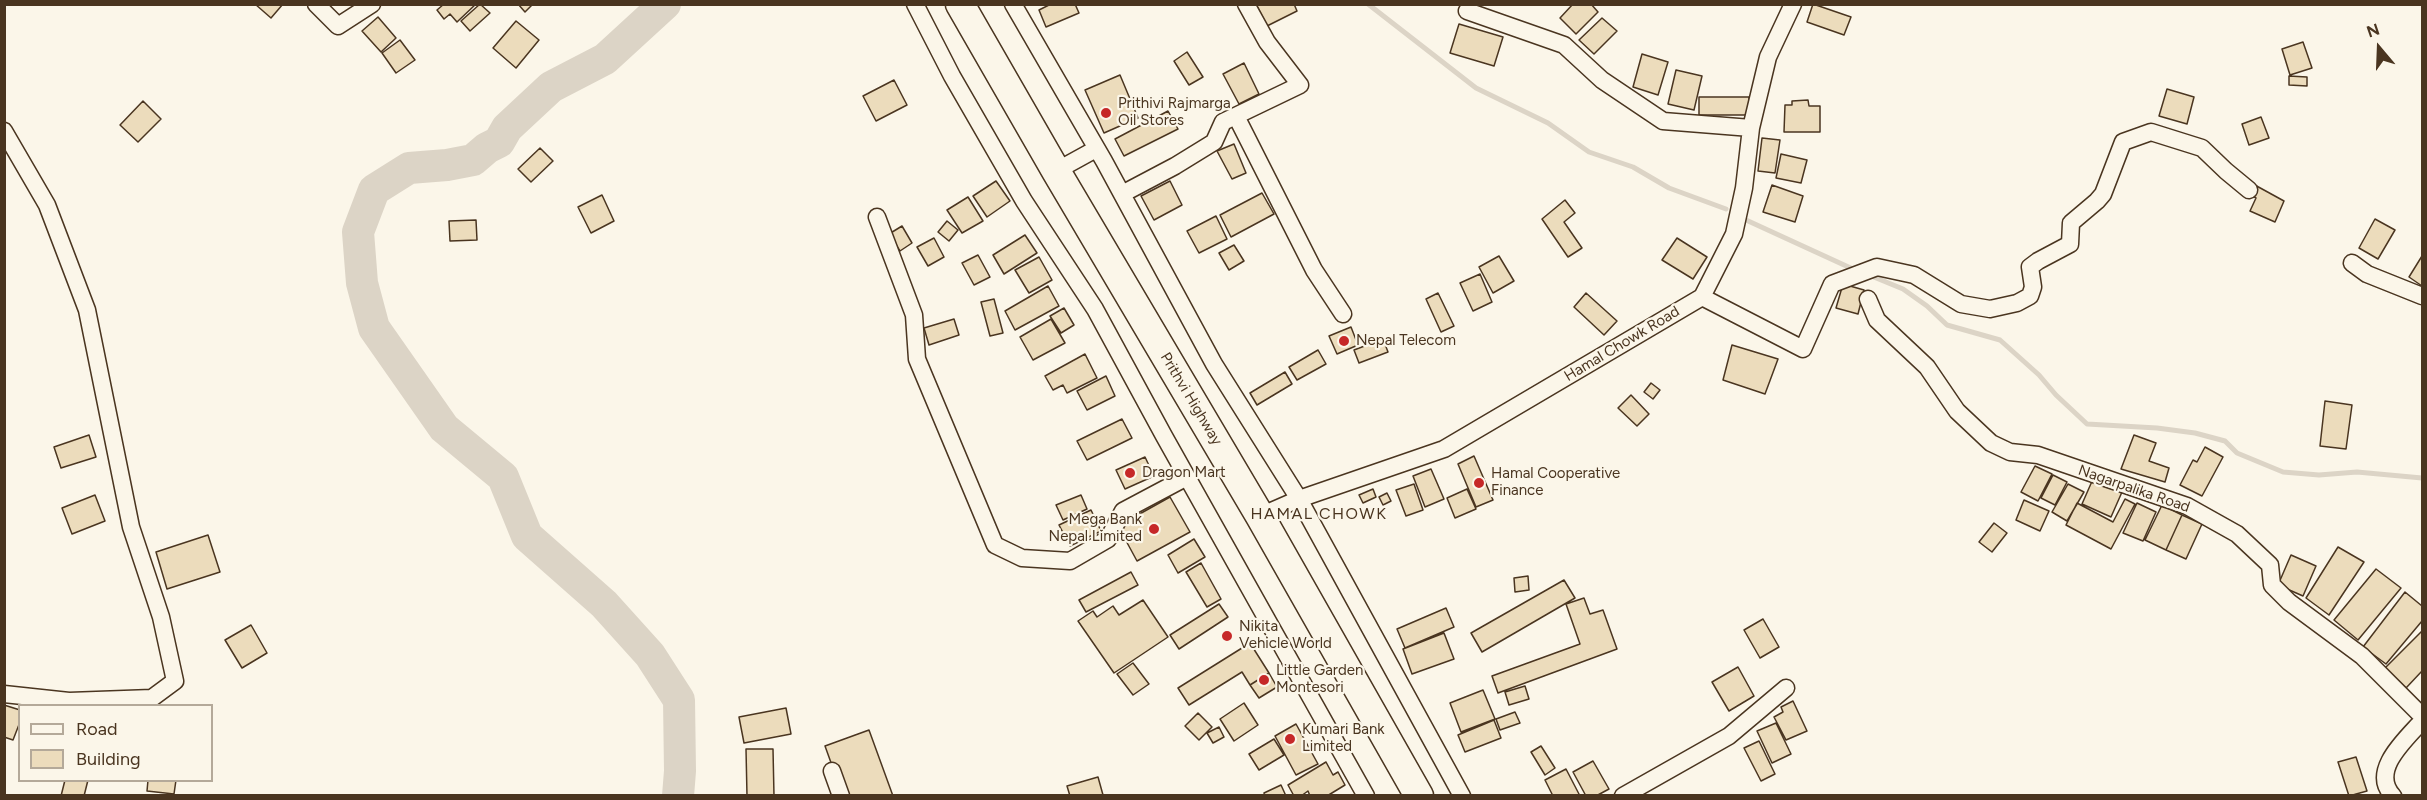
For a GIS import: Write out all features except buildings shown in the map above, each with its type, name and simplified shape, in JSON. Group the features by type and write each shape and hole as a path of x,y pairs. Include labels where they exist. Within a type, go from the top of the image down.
{"highway":[{"name":"Prithvi Highway","path":"960,4 1260,516 1419,795"}],"street":[{"path":"316,4 338,26 372,4"},
{"path":"915,4 952,76 1018,191 1095,309 1366,795"},
{"path":"1013,4 1122,195 1214,364 1299,499 1462,795"},
{"path":"1122,195 1214,142 1223,122 1300,85 1267,42 1246,4"},
{"path":"1793,4 1768,57 1751,128 1744,188 1734,234 1702,297 1803,349 1832,284 1877,267 1914,275 1961,304 1990,309 2021,301 2030,296 2033,287 2030,267 2070,244 2071,223 2103,194 2122,142 2151,132 2202,148 2249,190"},
{"path":"1467,11 1564,45 1602,80 1663,121 1751,128"},
{"path":"1236,116 1314,270 1343,314"},
{"path":"4,131 47,205 87,310 131,527 161,617 175,681 152,698 69,701 4,694"},
{"path":"1056,171 1096,149"},
{"path":"877,217 914,315 916,359 995,545 1022,558 1070,561 1108,539 1123,511 1187,477"},
{"path":"2352,263 2367,274 2422,296"},
{"name":"Hamal Chowk Road","path":"1260,516 1299,499 1444,449 1702,297"},
{"name":"Nagarpalika Road","path":"1868,299 1877,320 1927,367 1957,411 1991,443 2010,452 2038,455 2187,506 2238,534 2270,565 2271,585 2289,602 2362,656 2422,716"},
{"path":"1623,795 1729,736 1786,688"},
{"path":"2393,795 2386,789 2385,772 2395,751 2422,721"},
{"path":"832,771 841,795"}],"waterway":[{"path":"665,4 605,59 551,87 507,128 499,142 487,148 473,160 409,168 374,190 358,232 362,283 374,328 444,428 503,477 527,536 604,604 650,655 679,700 678,796"},
{"path":"1368,4 1476,88 1548,123 1589,152 1633,167 1669,188 1726,209"},
{"path":"1746,220 1855,270"},
{"path":"1869,275 1903,289 1927,306 1947,325 2000,340 2039,375 2056,395 2087,424 2157,428 2195,433 2225,441 2237,453 2283,472 2319,475 2357,472 2422,478"}],"place":[{"name":"Prithivi Rajmarga Oil Stores","path":"1106,113"},
{"name":"Nepal Telecom","path":"1344,341"},
{"name":"Dragon Mart","path":"1130,473"},
{"name":"Hamal Cooperative Finance","path":"1479,483"},
{"name":"Mega Bank Nepal Limited","path":"1154,529"},
{"name":"Nikita Vehicle World","path":"1227,636"},
{"name":"Little Garden Montesori","path":"1264,680"},
{"name":"Kumari Bank Limited","path":"1290,739"}],"district":[{"name":"HAMAL CHOWK","path":"1319,514"}]}
